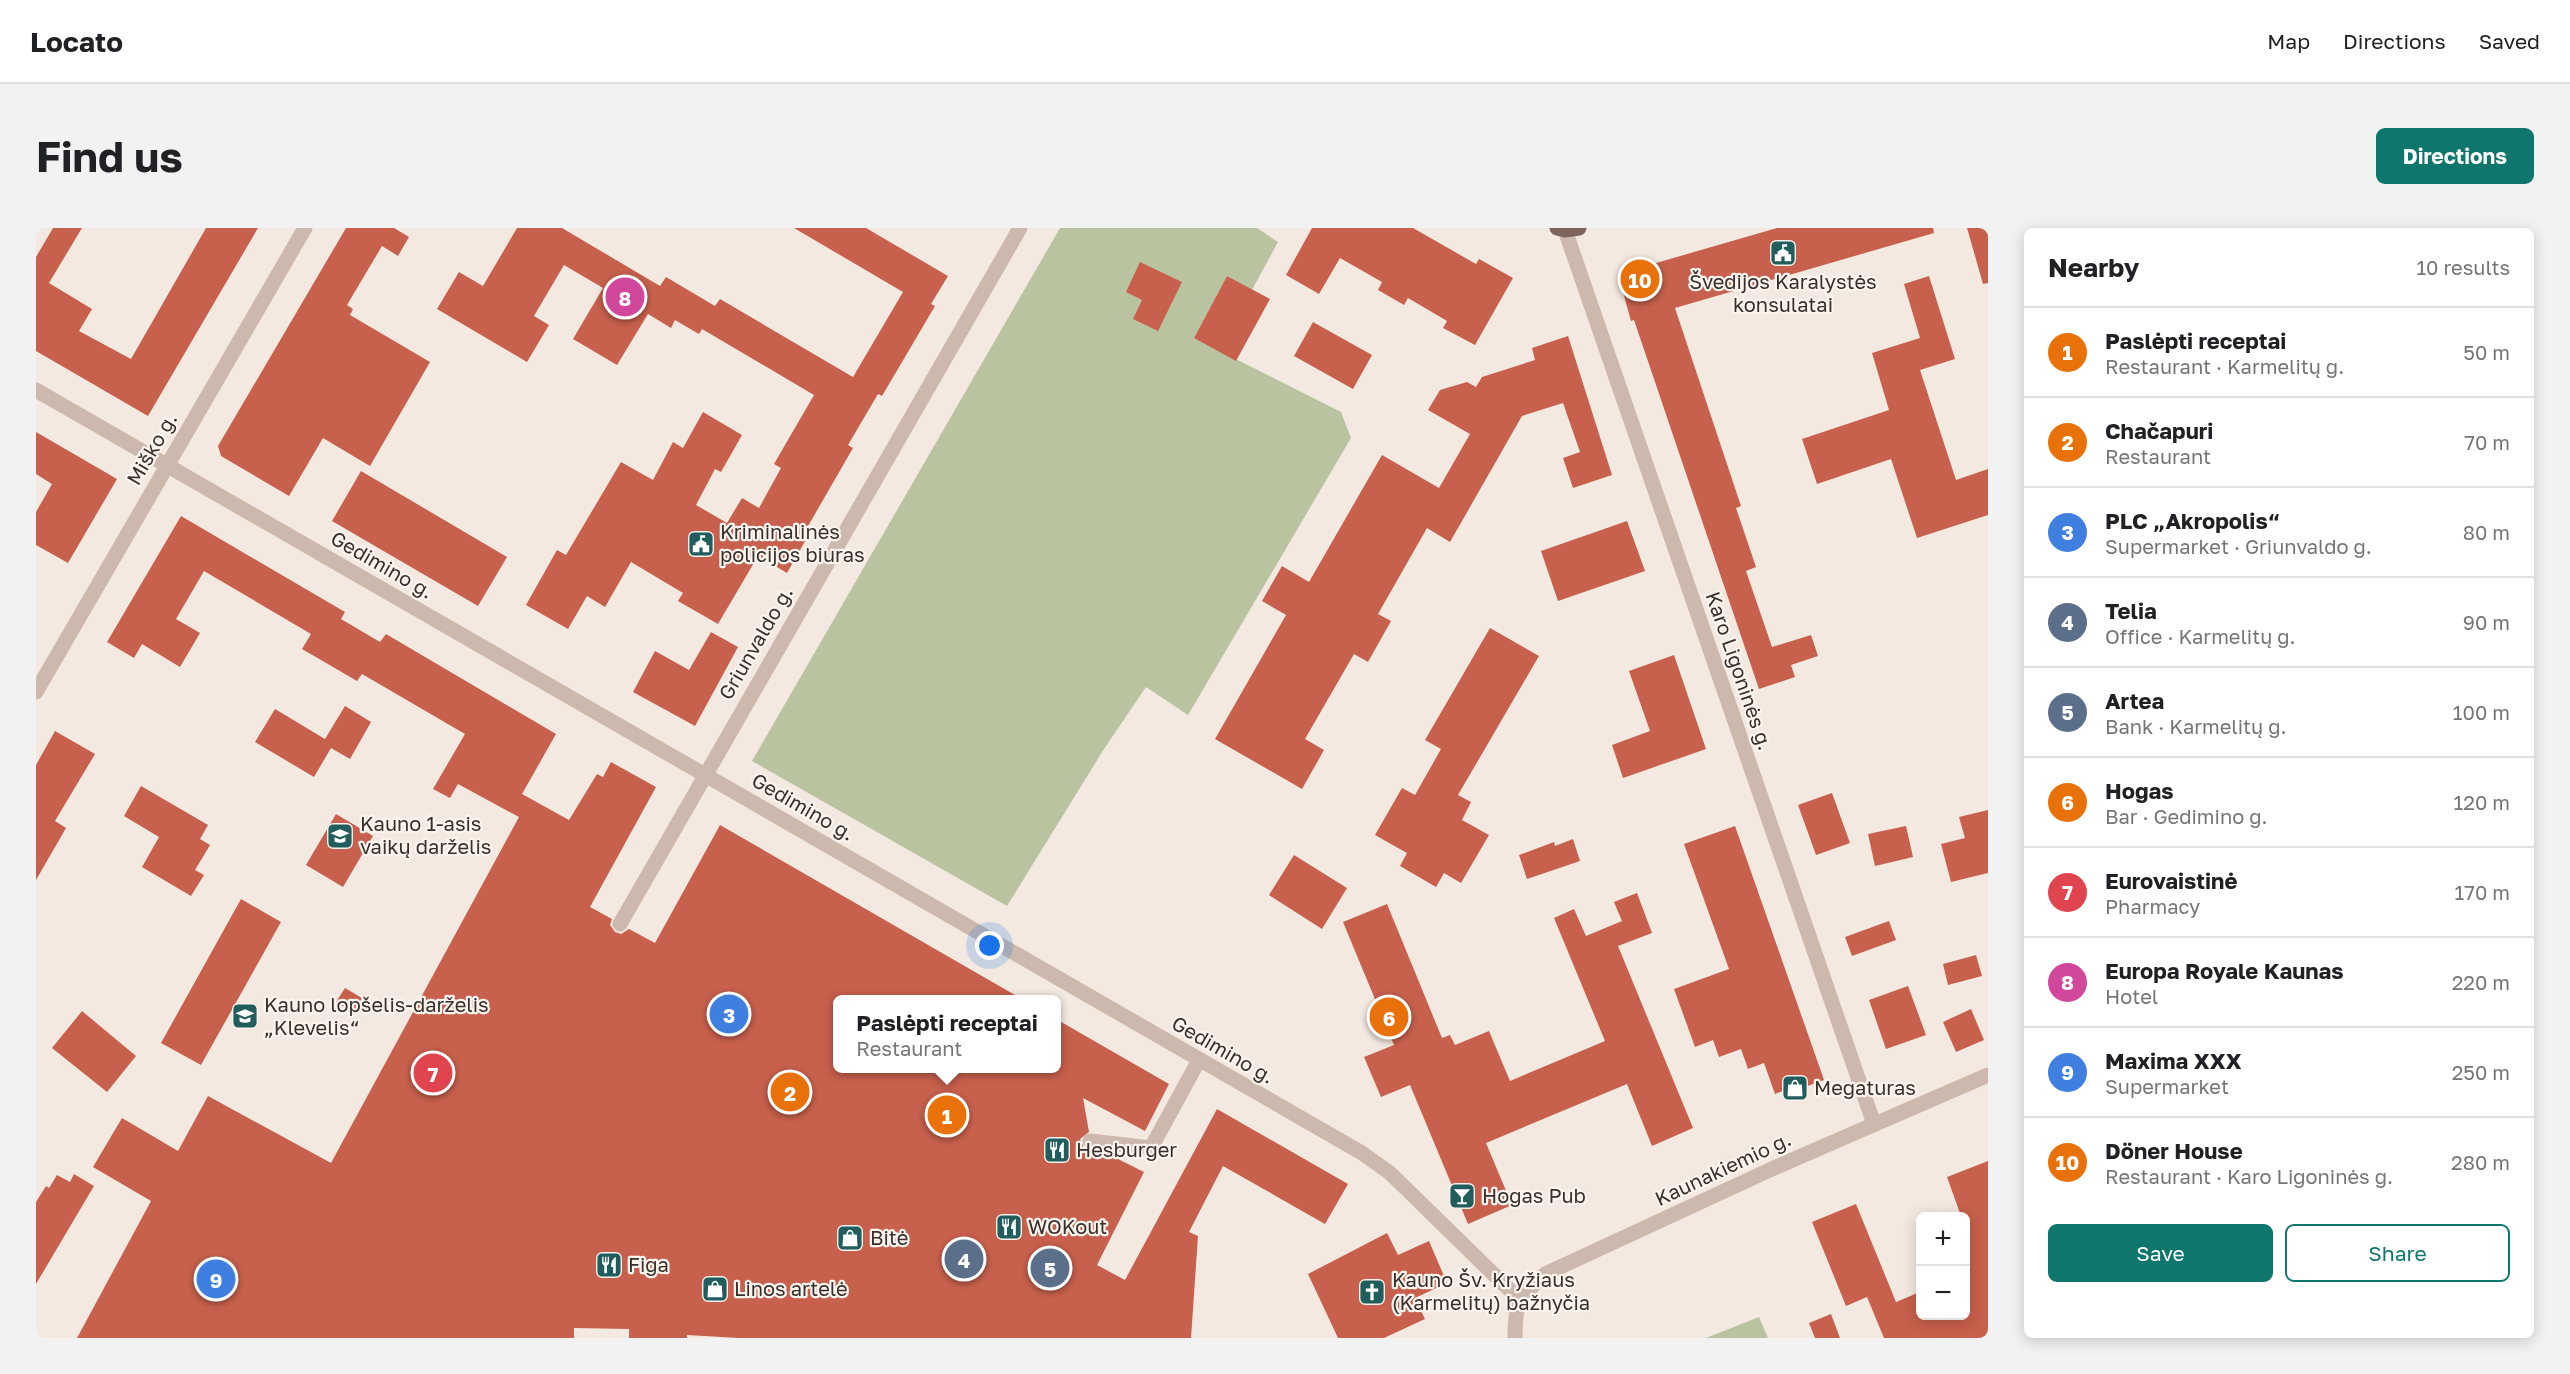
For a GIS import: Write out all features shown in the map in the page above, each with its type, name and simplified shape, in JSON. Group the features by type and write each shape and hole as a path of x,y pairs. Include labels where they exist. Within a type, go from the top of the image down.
{"street":[{"name":"Miško g.","path":"36,692 305,228"},
{"name":"Griunvaldo g.","path":"620,924 1020,228"},
{"name":"Karo Ligoninės g.","path":"1567,229 1874,1124"},
{"name":"Gedimino g.","path":"36,390 1362,1153 1390,1173 1520,1299"},
{"path":"1090,1141 1151,1148 1199,1060"},
{"name":"Kaunakiemio g.","path":"1520,1299 1545,1274 1988,1074"},
{"path":"1515,1338 1515,1314 1520,1299"}],"green space":[{"path":"1060,228 1257,228 1278,242 1252,290 1227,276 1194,338 1341,412 1351,438 1188,715 1146,687 1104,749 1007,906 752,761"},
{"path":"1759,1317 1768,1338 1706,1338"}],"building":[{"path":"53,228 82,228 49,283 92,309 79,331 131,359 206,228 258,228 148,416 36,351 36,257"},
{"path":"346,228 394,228 409,237 398,256 382,246 347,305 353,309 350,315 430,362 370,466 323,438 289,496 221,456 218,446"},
{"path":"517,228 562,228 660,286 666,277 715,306 720,299 853,377 903,292 794,228 866,228 948,276 931,304 935,306 882,396 878,394 848,445 853,448 804,533 808,536 787,573 758,556 718,624 678,601 683,593 631,562 605,607 587,596 568,629 526,605 557,550 566,555 621,462 653,480 673,442 683,448 703,412 742,435 721,472 715,469 696,505 727,523 742,498 759,508 781,468 774,464 814,395 702,329 699,334 675,320 671,328 648,314 617,365 573,339 603,288 564,265 534,316 549,325 527,362 437,309 459,272 483,286"},
{"path":"1312,228 1413,228 1476,264 1479,259 1513,278 1475,345 1443,328 1447,321 1408,298 1404,305 1378,290 1382,282 1340,258 1319,294 1286,275"},
{"path":"1777,228 1933,228 1934,233 1675,308 1741,506 1736,508 1756,567 1746,571 1772,647 1811,635 1818,656 1791,665 1795,677 1759,689 1634,320 1631,321 1618,274"},
{"path":"1967,228 1988,228 1988,283 1983,284"},
{"path":"1140,262 1182,282 1158,331 1133,319 1142,300 1126,292"},
{"path":"1227,276 1270,299 1236,361 1194,338"},
{"path":"1929,276 1955,359 1920,370 1956,480 1988,469 1988,515 1917,538 1891,459 1817,484 1802,439 1889,410 1872,353 1920,338 1904,284"},
{"path":"1313,322 1372,355 1353,389 1294,356"},
{"path":"1568,336 1612,475 1573,488 1563,458 1580,452 1563,403 1522,416 1450,542 1427,528 1378,614 1391,621 1368,662 1354,654 1305,739 1324,750 1302,789 1215,739 1286,615 1262,601 1282,566 1309,582 1382,455 1439,488 1470,434 1428,410 1440,390 1467,382 1476,387 1482,377 1535,360 1532,348"},
{"path":"36,432 117,479 68,563 36,545 36,512 52,484 36,474"},
{"path":"361,471 507,557 478,606 332,521"},
{"path":"181,516 345,612 341,619 380,642 386,634 556,734 522,794 569,820 597,774 603,777 611,762 656,787 590,907 612,919 610,925 615,932 621,934 629,929 655,943 720,825 1015,995 833,995 833,1073 1061,1073 1061,1022 1169,1084 1145,1131 1083,1098 1089,1132 1080,1139 1084,1148 1106,1153 1144,1172 1097,1265 1125,1280 1217,1109 1348,1184 1325,1224 1223,1166 1189,1232 1198,1236 1191,1338 739,1338 687,1335 687,1338 629,1338 629,1329 574,1328 574,1338 77,1338 151,1201 93,1167 122,1118 178,1151 208,1096 331,1163 519,817 458,784 450,798 433,789 465,734 362,674 357,681 302,649 311,634 204,571 176,619 200,633 180,667 142,644 134,658 107,642"},
{"path":"1627,521 1645,571 1558,601 1541,551"},
{"path":"1490,628 1539,656 1458,795 1471,802 1462,820 1489,835 1461,883 1444,873 1436,887 1400,866 1407,853 1375,835 1402,788 1415,795 1441,749 1425,740"},
{"path":"711,632 738,647 695,726 633,692 655,651 689,670"},
{"path":"1674,655 1706,749 1623,778 1612,745 1650,731 1629,671"},
{"path":"345,706 371,722 350,759 331,748 314,777 255,742 275,709 325,739"},
{"path":"55,731 95,754 55,821 66,828 36,880 36,765"},
{"path":"141,786 208,825 200,839 210,845 195,870 204,875 191,896 142,867 159,837 124,816"},
{"path":"1832,793 1850,843 1816,855 1798,805"},
{"path":"1988,810 1988,873 1951,882 1941,844 1965,838 1959,817"},
{"path":"336,814 373,836 343,887 306,865"},
{"path":"1735,826 1824,1080 1794,1091 1793,1087 1775,1094 1764,1063 1748,1069 1741,1049 1719,1057 1713,1040 1695,1047 1674,989 1729,969 1684,844"},
{"path":"1906,826 1913,857 1875,866 1868,834"},
{"path":"1573,839 1580,861 1527,879 1519,855 1554,842 1555,846"},
{"path":"1294,855 1347,888 1322,929 1269,895"},
{"path":"1637,893 1652,933 1618,946 1693,1128 1652,1146 1627,1084 1486,1143 1512,1205 1468,1224 1410,1085 1381,1097 1364,1057 1394,1045 1343,922 1387,904 1442,1038 1450,1035 1455,1045 1489,1031 1510,1081 1605,1041 1554,918 1574,909 1586,936 1622,921 1614,902"},
{"path":"241,899 281,922 201,1065 161,1043"},
{"path":"1889,921 1896,940 1852,956 1845,937"},
{"path":"1976,955 1982,976 1948,985 1943,964"},
{"path":"1908,986 1926,1035 1886,1049 1869,1000"},
{"path":"345,988 362,998 354,1013 336,1002"},
{"path":"1971,1009 1984,1040 1956,1052 1943,1022"},
{"path":"82,1011 136,1056 107,1092 52,1048"},
{"path":"1988,1161 1988,1338 1884,1338 1867,1297 1846,1306 1812,1222 1856,1204 1896,1302 1916,1294 1916,1320 1970,1320 1970,1212 1960,1212 1947,1177"},
{"path":"74,1174 94,1186 36,1284 36,1202 46,1186 49,1188 57,1175 70,1182"},
{"name":"Kauno Šv. Kryžiaus (Karmelitų) bažnyčia","path":"1387,1233 1398,1255 1429,1241 1447,1283 1415,1298 1425,1319 1384,1338 1338,1338 1308,1274"},
{"path":"1831,1314 1840,1338 1815,1338 1809,1323"}],"place":[{"name":"Švedijos Karalystės konsulatai","path":"1783,253"},
{"name":"Döner House","path":"1640,279"},
{"name":"Europa Royale Kaunas","path":"625,297"},
{"name":"Kriminalinės policijos biuras","path":"701,544"},
{"name":"Kauno 1-asis vaikų darželis","path":"340,836"},
{"name":"PLC „Akropolis“","path":"729,1014"},
{"name":"Kauno lopšelis-darželis „Klevelis“","path":"245,1016"},
{"name":"Hogas","path":"1389,1017"},
{"name":"Eurovaistinė","path":"433,1073"},
{"name":"Megaturas","path":"1795,1088"},
{"name":"Chačapuri","path":"790,1092"},
{"name":"Paslėpti receptai","path":"947,1115"},
{"name":"Hesburger","path":"1057,1150"},
{"name":"Hogas Pub","path":"1462,1196"},
{"name":"WOKout","path":"1009,1227"},
{"name":"Bitė","path":"850,1238"},
{"name":"Telia","path":"964,1259"},
{"name":"Figa","path":"609,1265"},
{"name":"Artea","path":"1050,1268"},
{"name":"Maxima XXX","path":"216,1279"},
{"name":"Linos artelė","path":"715,1289"},
{"name":"Kauno Šv. Kryžiaus (Karmelitų) bažnyčia","path":"1372,1292"}]}
